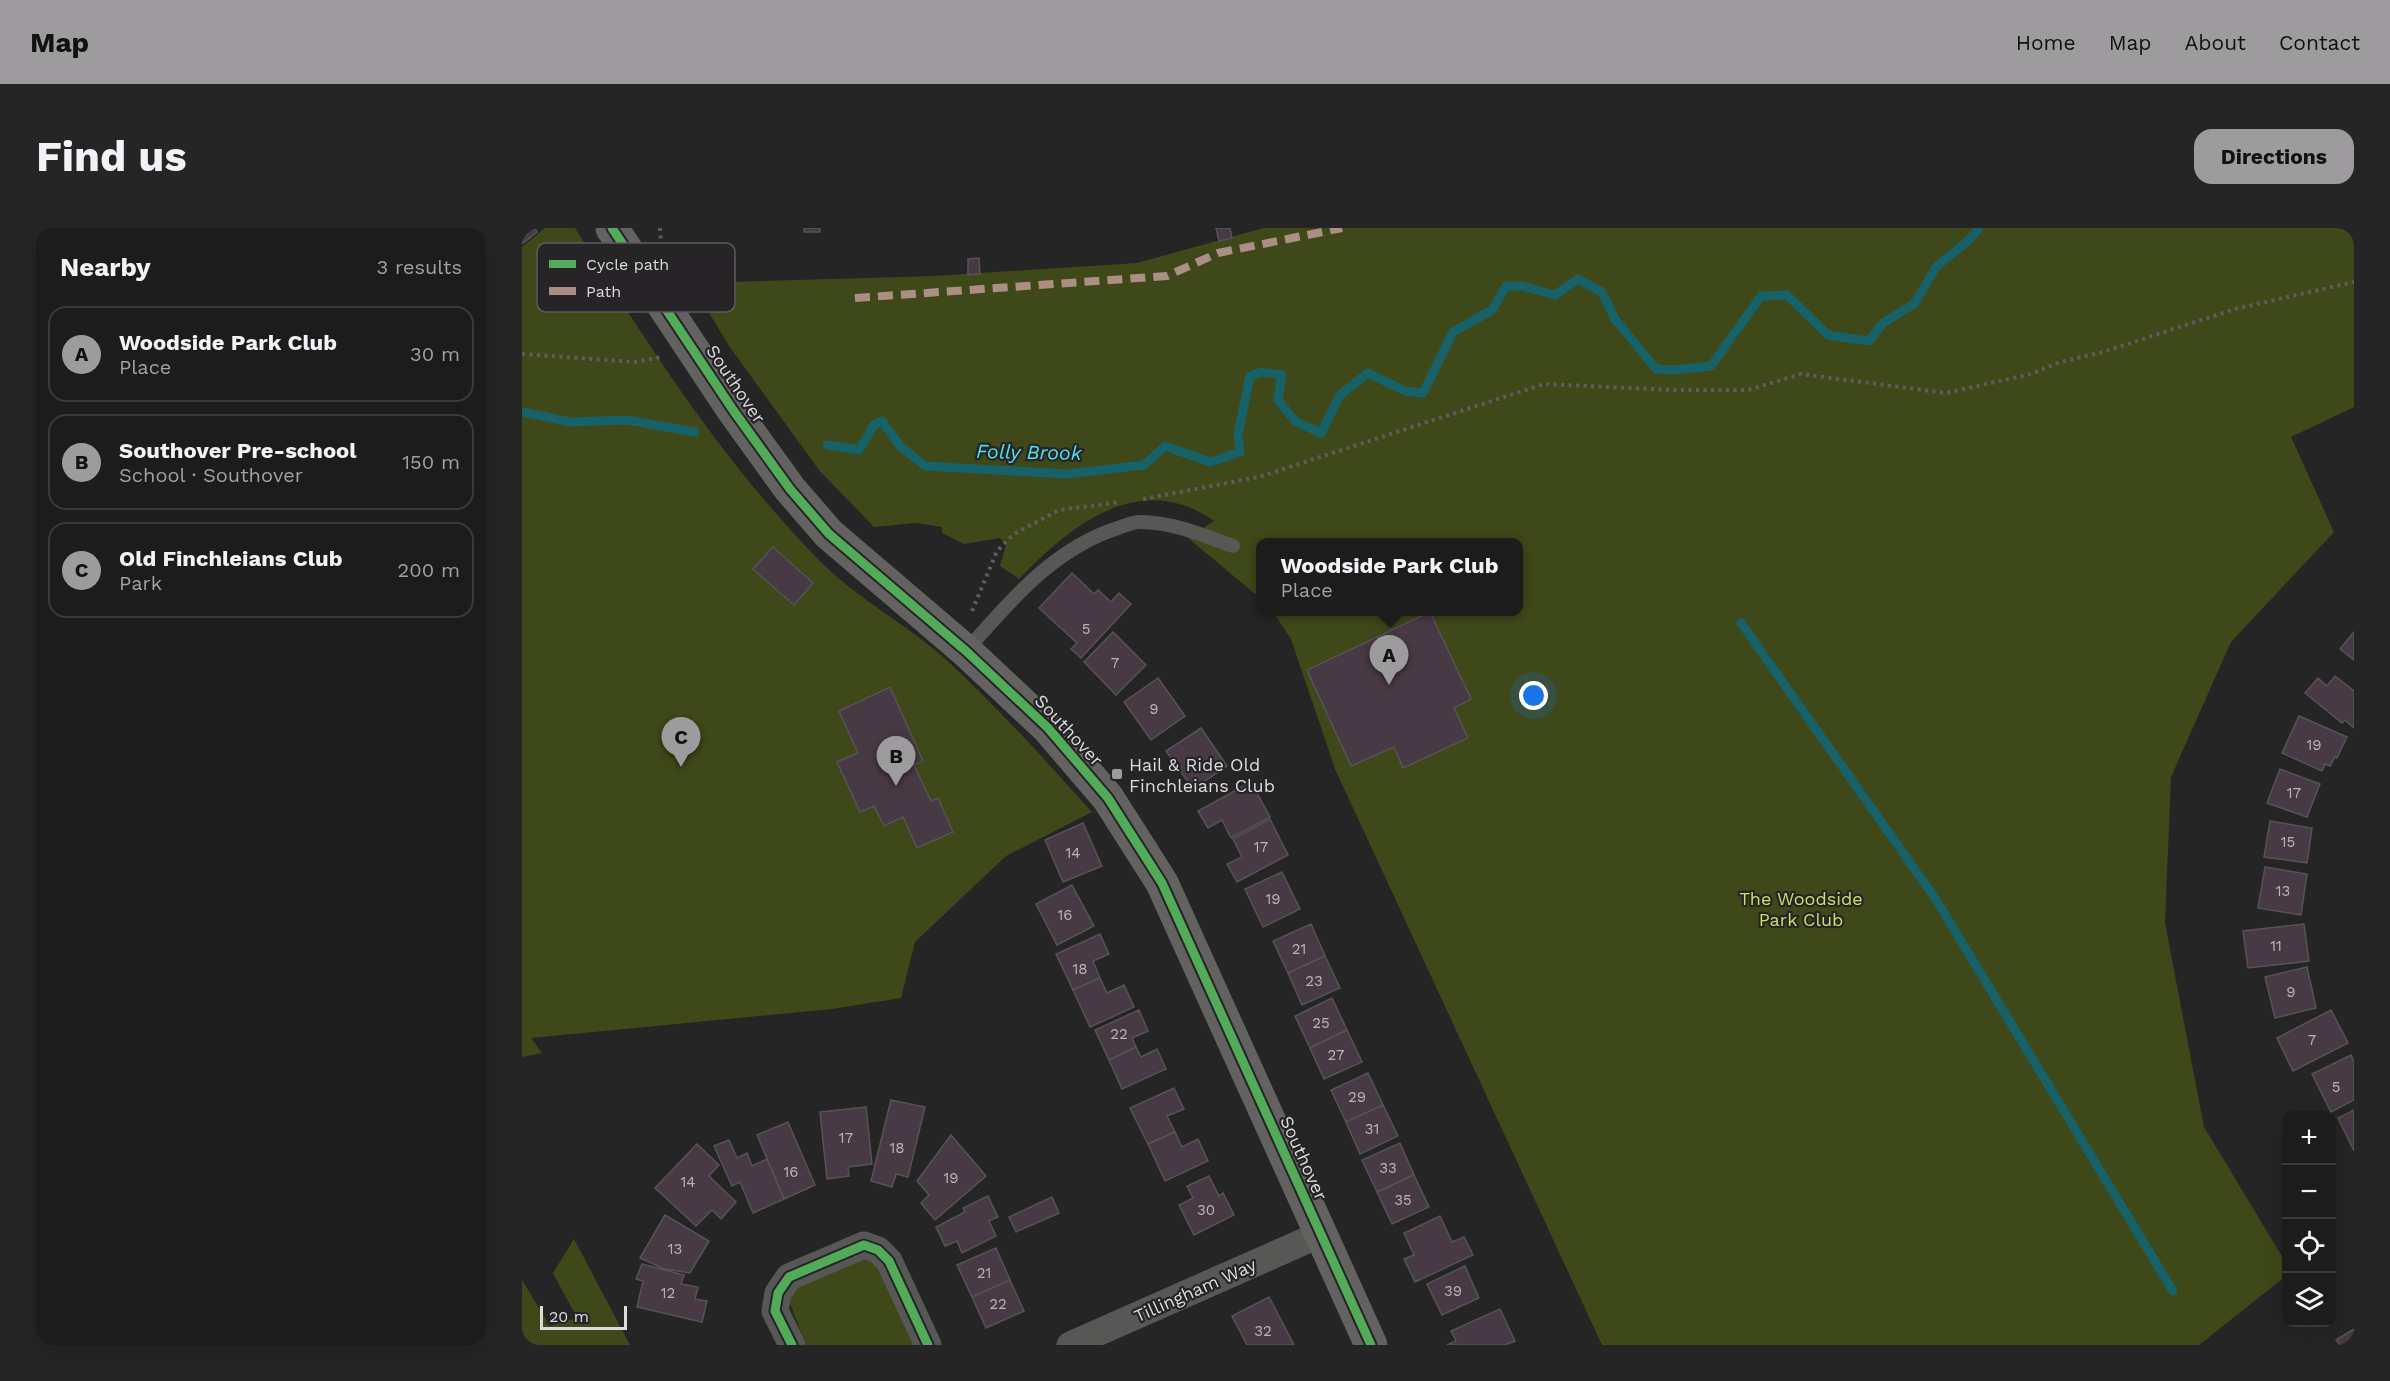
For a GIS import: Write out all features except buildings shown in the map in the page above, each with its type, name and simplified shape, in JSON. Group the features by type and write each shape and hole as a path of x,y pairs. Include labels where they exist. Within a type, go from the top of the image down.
{"street":[{"name":"Southover","path":"612,228 622,243"},
{"name":"Southover","path":"668,312 783,480 829,534 869,572 966,651 1048,728 1108,798 1162,883 1371,1345"},
{"name":"Tillingham Way","path":"1070,1345 1321,1234"},
{"path":"792,1345 775,1311 778,1293 789,1277 864,1245 878,1250 889,1261 928,1345"}],"lane":[{"path":"966,651 1042,571 1071,548 1102,533 1137,522 1173,526 1233,546"}],"path":[{"path":"660,228 661,243"},
{"path":"1138,499 1259,477 1544,384 1674,390 1749,390 1801,374 1947,393 2031,374 2060,362 2103,352 2235,309 2354,282"},
{"path":"522,354 635,362 657,359 690,346"},
{"path":"969,617 998,551 1014,534 1059,510 1126,501"}],"green space":[{"path":"545,228 575,228 585,243 537,243 537,312 629,312 686,399 717,440 781,519 816,557 845,584 941,655 1000,712 1092,812 1006,856 915,942 901,998 832,1009 531,1038 542,1053 522,1057 522,247"},
{"name":"The Woodside Park Club","path":"1264,228 2354,228 2354,407 2291,437 2334,532 2231,642 2171,777 2165,923 2204,1127 2282,1256 2282,1279 2199,1345 1602,1345 1335,769 1291,639 1276,616 1523,616 1523,538 1256,538 1256,595 1188,538 1214,521 1187,506 1160,501 1133,502 1108,510 1084,523 1061,540 1019,579 1000,566 1006,545 1000,538 964,544 942,533 942,527 915,523 874,527 819,470 729,346 708,312 735,312 735,282 934,276 1137,263"},
{"path":"574,1239 630,1345 522,1345 522,1280 550,1326 577,1318 553,1273"},
{"path":"866,1256 880,1268 915,1345 806,1345 789,1301 796,1283"}],"waterway":[{"name":"Folly Brook","path":"827,445 859,450 874,425 882,421 900,446 925,466 1067,474 1144,465 1165,446 1210,462 1240,452 1238,434 1250,376 1262,372 1282,375 1278,400 1296,422 1321,433 1340,395 1368,373 1405,391 1423,393 1453,332 1492,310 1506,286 1522,286 1555,295 1578,279 1602,292 1615,319 1656,369 1674,370 1711,366 1761,296 1787,295 1828,335 1869,341 1883,323 1915,303 1936,267 1969,240 1979,228"},
{"name":"Folly Brook","path":"522,412 571,422 627,420 695,432"},
{"path":"1741,623 1935,898 2173,1291"}],"marked path":[{"path":"855,298 1167,276 1218,253 1342,228"}],"cycle path":[{"path":"612,228 622,243"},
{"path":"668,312 733,410 790,489 829,534 966,651 1048,728 1108,798 1162,883 1371,1345"},
{"path":"792,1345 775,1311 778,1293 789,1277 864,1245 878,1250 889,1261 928,1345"}],"place":[{"name":"Woodside Park Club","path":"1389,685"},
{"name":"Old Finchleians Club","path":"681,767"},
{"name":"Hail & Ride Old Finchleians Club","path":"1117,774"},
{"name":"Southover Pre-school","path":"896,786"}]}
